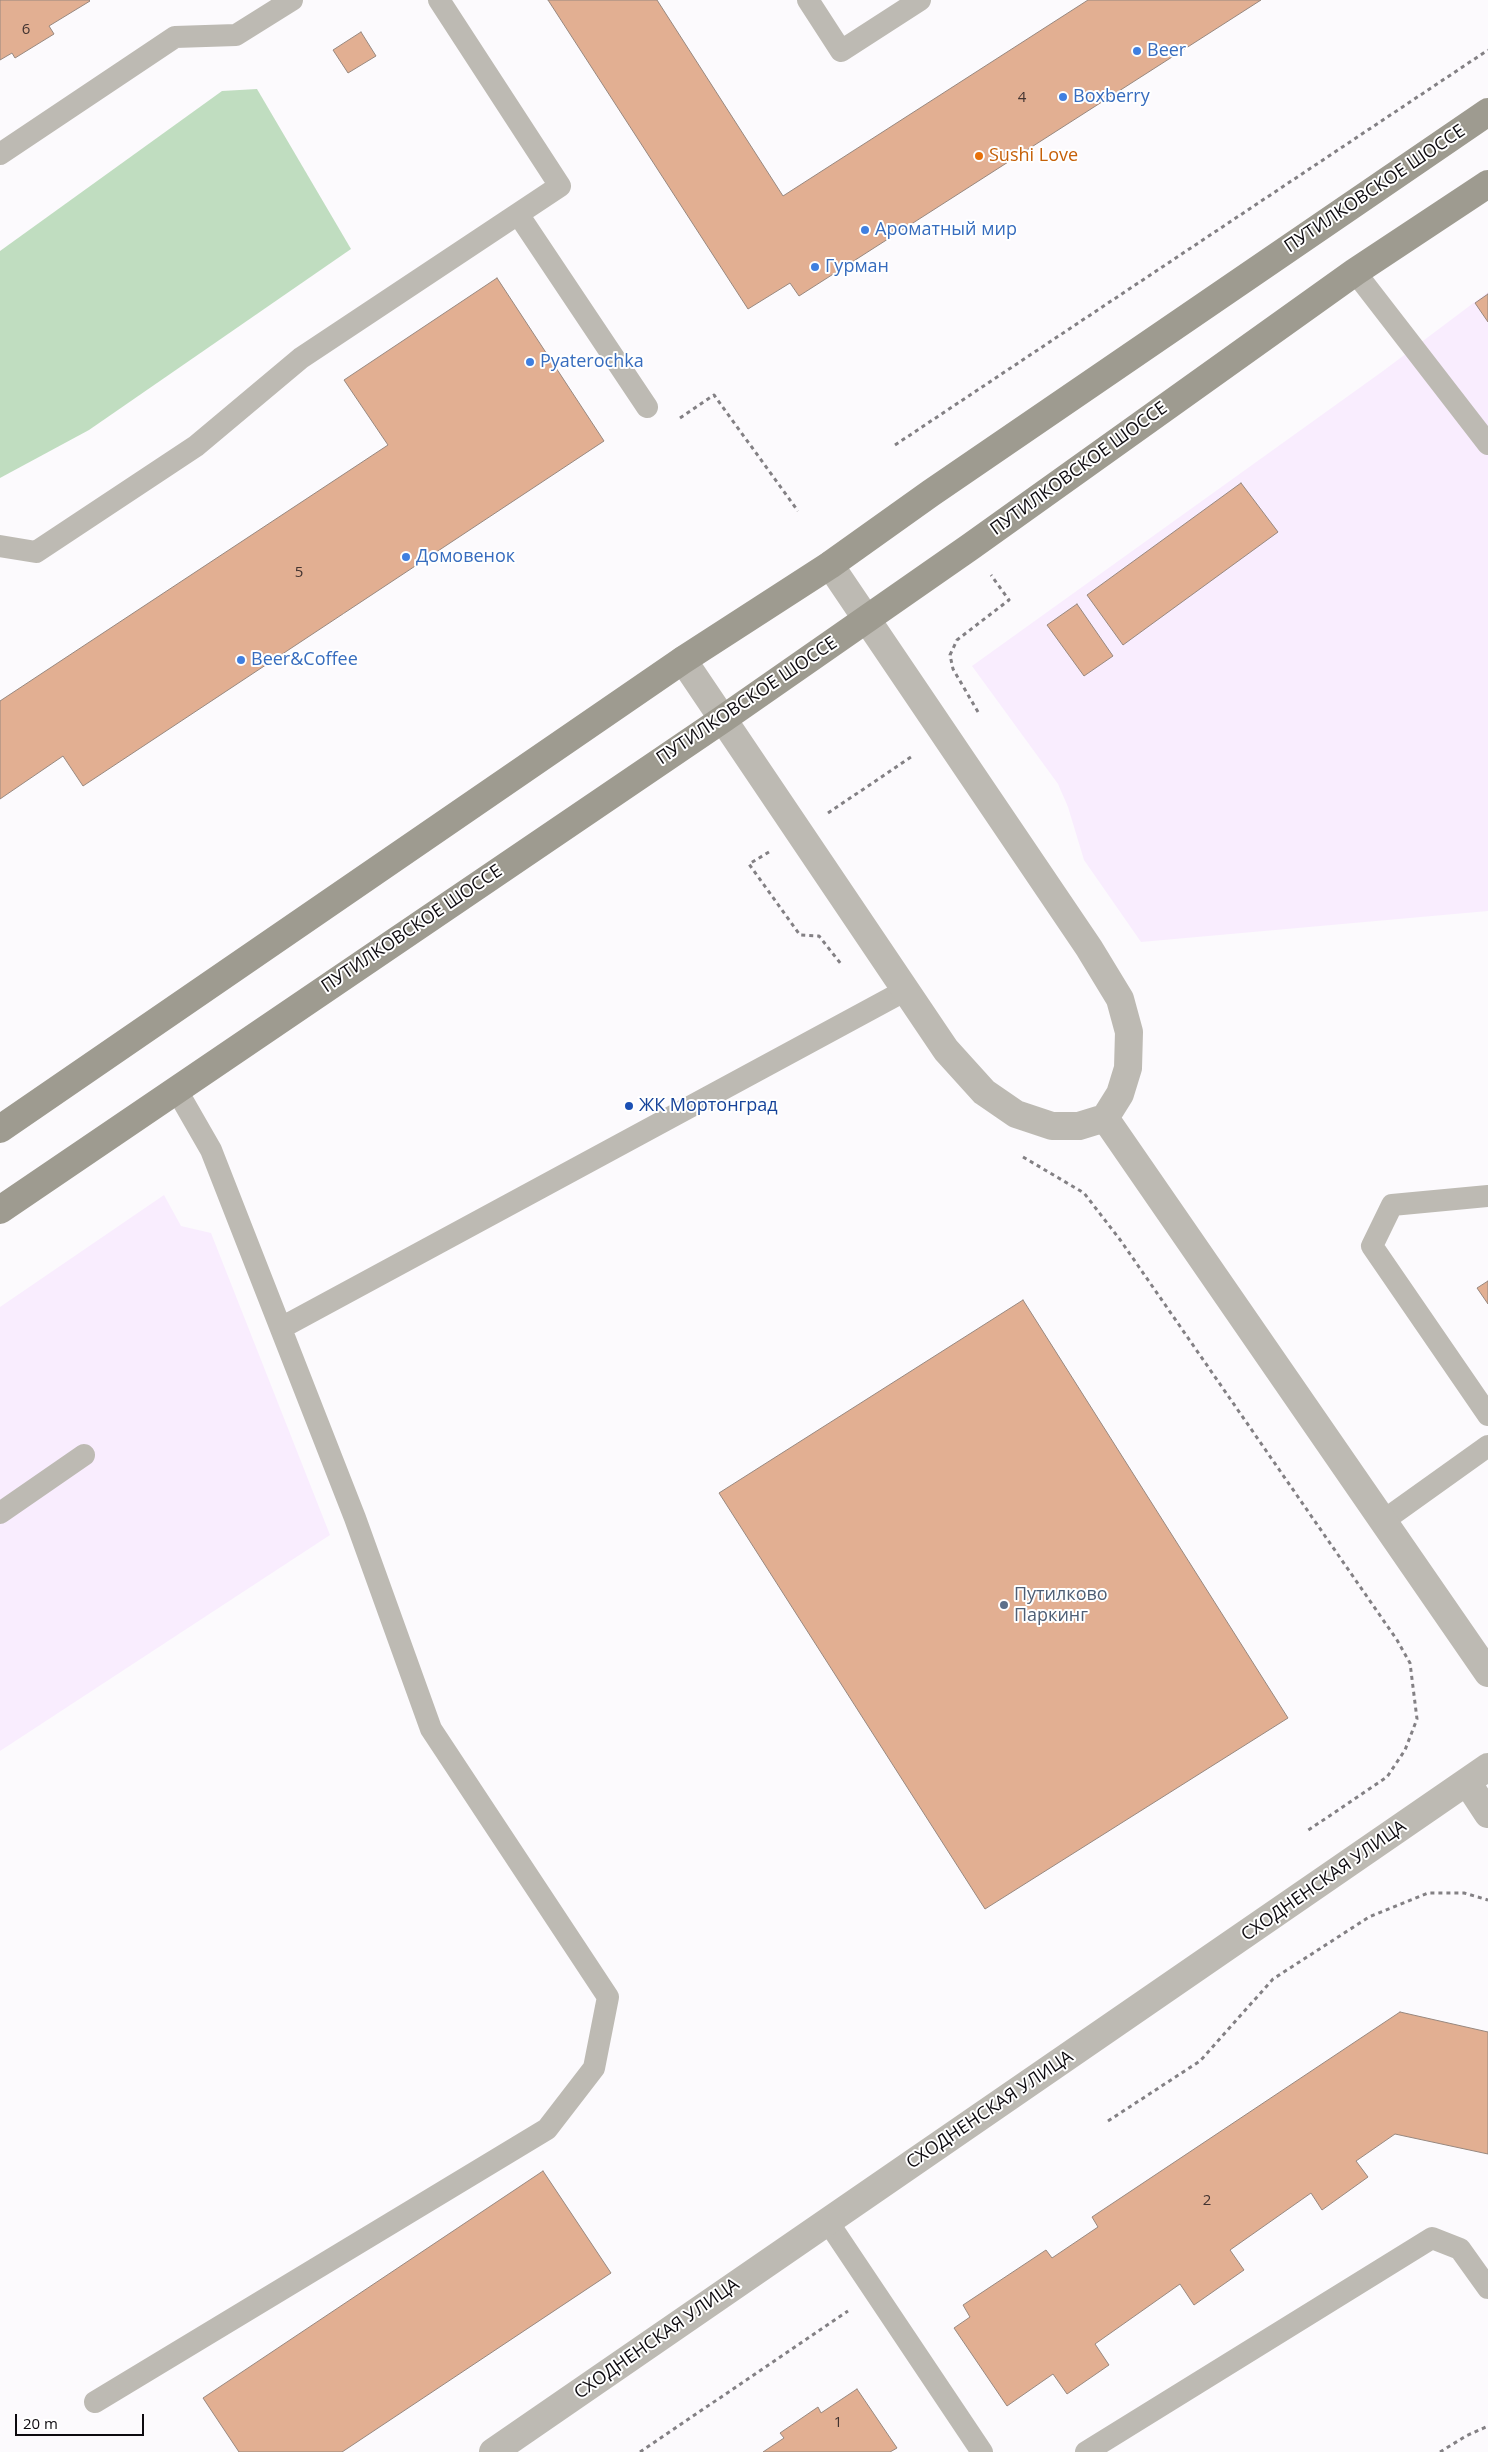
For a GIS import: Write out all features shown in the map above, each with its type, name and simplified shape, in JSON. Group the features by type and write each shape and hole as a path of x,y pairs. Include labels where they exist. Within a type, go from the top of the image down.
{"main road":[{"name":"ПУТИЛКОВСКОЕ ШОССЕ","path":"0,1129 683,660 830,565 939,488 1488,112"},
{"name":"ПУТИЛКОВСКОЕ ШОССЕ","path":"0,1210 723,719 1355,272 1488,184"}],"street":[{"path":"683,660 946,1050 984,1092 1016,1114 1052,1126 1079,1126 1105,1118 1120,1094 1128,1068 1129,1032 1120,999 1083,940 830,565"},
{"path":"1105,1118 1488,1673"},
{"path":"1477,1775 1488,1814"},
{"name":"СХОДНЕНСКАЯ УЛИЦА","path":"493,2452 1477,1775"}],"lane":[{"path":"0,154 175,37 236,34 292,0"},
{"path":"0,546 36,552 196,446 301,358 560,186 439,0"},
{"path":"808,0 841,51 920,0"},
{"path":"518,214 647,407"},
{"path":"1355,272 1488,444"},
{"path":"281,1328 906,990"},
{"path":"96,2402 547,2129 594,2068 608,1997 431,1729 355,1518 211,1150 176,1090"},
{"path":"1488,1196 1392,1205 1372,1246 1488,1415"},
{"path":"1383,1521 1488,1446"},
{"path":"0,1513 84,1455"},
{"path":"828,2222 982,2452"},
{"path":"1086,2452 1432,2238 1460,2249 1488,2288"}],"path":[{"path":"895,445 1488,50"},
{"path":"647,407 662,429 714,395 798,511"},
{"path":"978,712 953,669 950,655 957,640 1009,600 989,571"},
{"path":"821,818 915,754"},
{"path":"770,852 750,864 800,935 819,936 843,967"},
{"path":"1016,1153 1084,1193 1121,1240 1391,1632 1410,1663 1417,1719 1405,1750 1387,1777 1307,1831"},
{"path":"1108,2121 1200,2061 1273,1980 1369,1917 1428,1893 1464,1893 1488,1900"},
{"path":"640,2452 875,2292"},
{"path":"1440,2452 1466,2436 1488,2426"}],"shaded area":[{"path":"1488,292 1488,911 1141,942 1084,860 1068,807 1058,784 972,666 1383,371"},
{"path":"164,1195 181,1226 211,1233 330,1535 0,1751 0,1307"}],"green space":[{"path":"257,89 351,249 89,430 0,478 0,251 222,91"}],"building":[{"path":"0,0 90,1 49,26 54,34 15,58 12,53 0,60"},
{"path":"548,0 657,0 783,196 1088,0 1261,0 799,296 790,283 748,309"},
{"path":"361,32 376,56 348,73 333,50"},
{"path":"497,278 604,441 83,786 63,756 0,799 0,701 388,445 344,380"},
{"path":"1488,294 1488,322 1475,303"},
{"path":"1241,483 1278,532 1123,645 1087,595"},
{"path":"1077,604 1113,656 1084,676 1047,625"},
{"path":"1488,1281 1488,1304 1477,1288"},
{"name":"Путилково Паркинг","path":"1023,1300 1288,1718 985,1909 719,1493"},
{"path":"1400,2012 1488,2032 1488,2154 1395,2134 1356,2161 1368,2177 1322,2210 1311,2193 1230,2250 1244,2270 1194,2305 1180,2284 1095,2344 1109,2365 1067,2394 1053,2374 1007,2406 954,2328 970,2317 963,2305 1046,2250 1052,2258 1098,2227 1092,2217"},
{"path":"543,2171 611,2273 342,2452 239,2452 203,2398"},
{"path":"857,2389 897,2448 890,2452 763,2452 784,2438 780,2433 818,2407 821,2413"}],"place":[{"name":"Beer","path":"1137,51"},
{"name":"Boxberry","path":"1063,97"},
{"name":"Sushi Love","path":"979,156"},
{"name":"Ароматный мир","path":"865,230"},
{"name":"Гурман","path":"815,267"},
{"name":"Pyaterochka","path":"530,362"},
{"name":"Домовенок","path":"406,557"},
{"name":"Beer&Coffee","path":"241,660"},
{"name":"ЖК Мортонград","path":"629,1106"},
{"name":"Путилково Паркинг","path":"1004,1605"}]}
